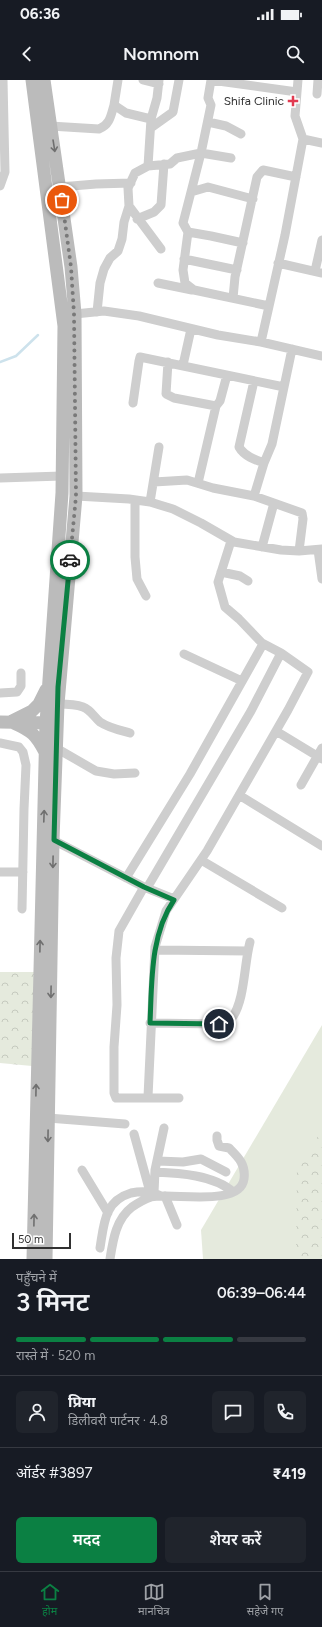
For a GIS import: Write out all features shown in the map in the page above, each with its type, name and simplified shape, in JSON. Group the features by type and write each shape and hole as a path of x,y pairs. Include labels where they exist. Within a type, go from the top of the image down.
{"main road":[{"path":"32,80 64,326 62,493 48,687 52,723 33,1259"},
{"path":"44,80 71,267 74,314 76,496 58,704 52,723"},
{"path":"5,722 32,711 39,704 48,687"},
{"path":"5,722 52,723"},
{"path":"5,722 32,732 51,750 54,840 46,1259"}],"street":[{"path":"0,186 5,172 3,80"},
{"path":"50,126 99,129 104,127 108,123 114,105 118,80"},
{"path":"143,80 159,82 152,123 148,166"},
{"path":"114,105 126,113 152,123 173,112 179,80"},
{"path":"194,290 185,283 184,259 188,232 183,223 208,122 211,105 208,98 211,80 297,92"},
{"path":"261,342 303,139 295,116 298,80"},
{"path":"317,94 318,80"},
{"path":"208,122 226,126 241,134"},
{"path":"303,139 322,143"},
{"path":"97,312 100,283 104,269 110,258 118,251 122,239 124,222 129,206 128,188 135,173 148,166 170,164 177,158 200,152 231,158"},
{"path":"137,219 154,212 161,205 164,164"},
{"path":"233,298 237,270 257,177 263,170 296,177"},
{"path":"60,187 131,183"},
{"path":"191,192 208,187 253,198"},
{"path":"129,206 137,219 161,249"},
{"path":"188,232 243,243"},
{"path":"278,263 319,272 322,240"},
{"path":"184,259 237,270"},
{"path":"158,283 269,306"},
{"path":"74,314 104,311 140,316 218,335 261,342 322,356"},
{"path":"183,365 191,329"},
{"path":"254,496 264,463 272,444 292,349"},
{"path":"133,403 140,357 284,387"},
{"path":"168,362 166,394 174,398 216,406"},
{"path":"198,483 216,406 220,401 227,375"},
{"path":"254,380 239,447 241,451 248,456 264,463"},
{"path":"150,502 159,446"},
{"path":"0,478 62,476"},
{"path":"154,482 188,480 254,496 302,513 303,519 300,551"},
{"path":"76,496 129,499 150,502 172,509 201,522 231,541 262,547 300,551 320,549 322,579"},
{"path":"135,501 135,557 137,579 146,596"},
{"path":"262,547 274,503"},
{"path":"148,1097 150,1023 155,950 166,911 201,860 276,731 308,672 281,653 263,644 239,619 224,607 218,582 231,541"},
{"path":"221,572 240,576 248,581"},
{"path":"126,878 190,774 263,644"},
{"path":"179,1098 116,1098 114,1094 117,1005 116,958 120,931 251,711 281,653"},
{"path":"184,654 242,682"},
{"path":"0,693 17,692 21,686 21,673"},
{"path":"58,704 83,707 92,712 99,721 112,728 130,733"},
{"path":"276,731 319,757"},
{"path":"0,743 18,747 23,752 26,766 22,909"},
{"path":"301,785 319,757 322,748"},
{"path":"51,750 96,771 114,774 135,773"},
{"path":"238,795 322,846"},
{"path":"54,840 145,888 174,900"},
{"path":"201,860 282,908"},
{"path":"0,872 23,872"},
{"path":"150,1023 226,1023 231,1019 236,1011 245,976 249,947 155,950"},
{"path":"48,1118 125,1124"},
{"path":"158,1194 155,1172 164,1128"},
{"path":"134,1134 158,1194 177,1225"},
{"path":"100,1248 108,1212 116,1199 124,1195 135,1192 202,1197 233,1192 242,1186 244,1179 244,1166 229,1148 219,1146 217,1136"},
{"path":"158,1161 182,1162 201,1159 226,1172"},
{"path":"82,1170 108,1212"},
{"path":"155,1172 190,1175 215,1182 233,1192"},
{"path":"110,1259 118,1225 125,1213 142,1201 158,1194"}],"green space":[{"path":"0,972 34,972 32,1066 0,1063"},
{"path":"322,1025 322,1259 203,1259 201,1230"},
{"path":"322,1131 322,1259 296,1259 297,1165"}],"waterway":[{"path":"0,362 16,356 38,335"}],"way so far":[{"path":"62,200 71,267 74,314 76,496 70,560"}],"place":[{"name":"Shifa Clinic","path":"293,101"}],"route":[{"path":"70,560 58,687 54,840 144,887 174,900 166,911 156,946 150,1023 219,1024"}]}
